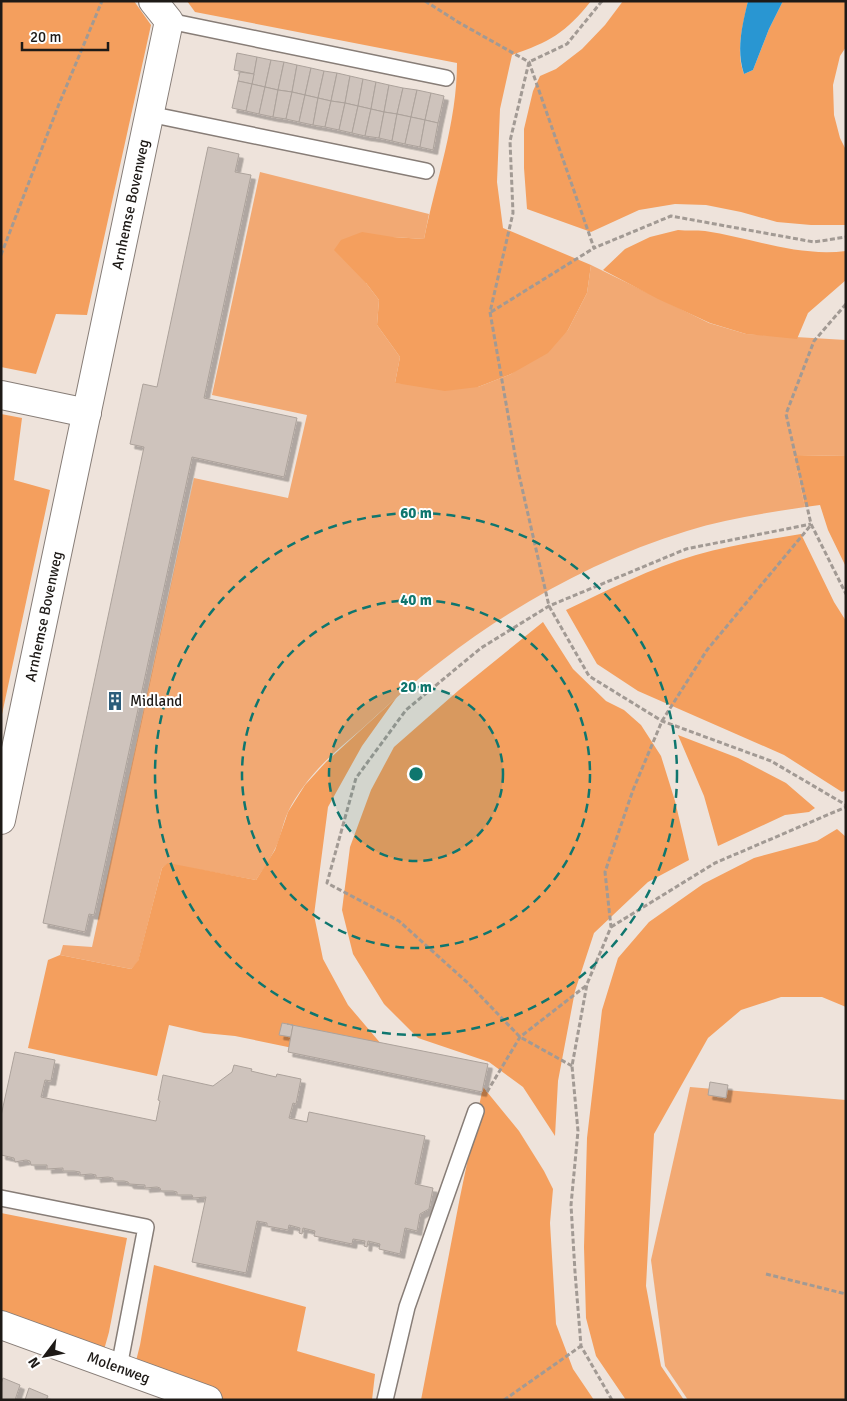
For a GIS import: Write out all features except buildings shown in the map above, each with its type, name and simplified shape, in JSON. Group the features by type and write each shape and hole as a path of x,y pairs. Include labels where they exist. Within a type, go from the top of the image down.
{"street":[{"name":"Arnhemse Bovenweg","path":"1,820 149,114 161,11"},
{"path":"1,395 86,412"},
{"name":"Molenweg","path":"1,1325 208,1400"}],"lane":[{"path":"161,11 446,78"},
{"path":"149,114 426,171"},
{"path":"385,1400 407,1307 476,1111"},
{"path":"1,1198 146,1227 119,1367"}],"path":[{"path":"1,255 59,104 102,1"},
{"path":"425,1 529,62 594,248"},
{"path":"529,62 567,44 602,1"},
{"path":"529,62 510,141 513,213 490,312 517,466 549,606 589,676 662,721 771,761 846,806"},
{"path":"490,312 594,248 671,216 814,242 846,237"},
{"path":"846,304 814,340 786,414 811,524 846,594"},
{"path":"572,1066 520,1037 469,984 399,921 327,882 356,778 406,710 481,648 549,606 686,549 811,524"},
{"path":"612,1400 581,1346 572,1205 578,1131 572,1066 587,984 611,927 605,872 633,790 662,721 707,650 811,524"},
{"path":"611,927 715,863 846,806"},
{"path":"476,1111 520,1037 587,984"},
{"path":"766,1274 846,1294"},
{"path":"504,1400 581,1346"}],"shaded area":[{"path":"1,1 134,1 151,25 87,315 56,314 36,374 1,367"},
{"path":"187,1 591,1 565,29 547,41 512,55 500,109 497,182 503,228 591,265 587,293 568,330 548,353 511,374 478,387 445,391 395,383 400,357 377,325 379,300 366,283 334,250 341,240 362,232 424,239 454,108 457,63 195,12"},
{"path":"623,1 748,1 740,47 741,65 744,74 753,70 769,29 783,1 846,1 846,47 840,56 833,85 834,115 840,138 846,150 846,225 811,225 777,222 706,205 675,204 639,210 591,232 527,209 524,129 533,91 540,76 556,69 582,49 605,25"},
{"path":"260,172 429,214 424,239 393,237 366,283 379,300 377,325 400,357 395,383 478,387 511,374 568,330 587,293 591,265 709,323 746,334 846,340 846,456 794,455 805,507 716,523 644,546 602,563 561,583 484,630 411,685 320,767 291,805 276,846 256,880 168,864 162,868 138,962 131,969 60,955 63,945 92,947 194,478 288,498 307,415 212,395"},
{"path":"678,230 723,234 792,249 828,252 846,251 846,280 808,313 797,339 746,334 710,323 658,299 603,270 625,249 650,237"},
{"path":"1,414 22,418 14,480 50,490 1,719"},
{"path":"794,455 846,456 846,567 828,530 820,505 805,507"},
{"path":"801,534 834,602 846,621 846,790 842,792 784,755 638,691 597,664 566,610 630,580 679,560 722,548"},
{"path":"543,622 573,669 606,701 624,710 641,725 661,756 675,801 689,860 648,882 594,933 575,991 558,1081 555,1136 523,1087 489,1062 418,1038 384,1004 353,954 342,910 350,847 371,790 394,747 459,690"},
{"path":"397,697 362,746 328,807 314,915 323,959 348,1005 382,1045 418,1074 235,1036 204,1033 169,1025 157,1076 28,1048 48,960 60,955 131,969 138,961 162,868 168,863 256,880 275,850 288,812 305,785 326,762"},
{"path":"678,735 738,758 786,783 815,808 809,812 785,815 718,846 704,796"},
{"path":"837,829 846,837 846,1007 822,997 781,997 741,1010 708,1038 654,1134 646,1286 661,1366 684,1400 626,1400 596,1356 586,1318 584,1247 587,1138 602,1010 618,958 649,922 703,884 754,858 817,841"},
{"path":"483,1087 519,1131 553,1189 550,1223 556,1324 573,1369 594,1400 421,1400"},
{"path":"690,1087 846,1100 846,1400 688,1400 665,1366 651,1260"},
{"path":"1,1213 127,1238 109,1332 102,1357 1,1321"},
{"path":"154,1265 306,1307 297,1351 375,1374 372,1400 219,1400 134,1369"}],"water":[{"path":"748,1 783,1 769,29 753,70 744,74 740,47"}],"place":[{"name":"Midland","path":"115,701"}]}
